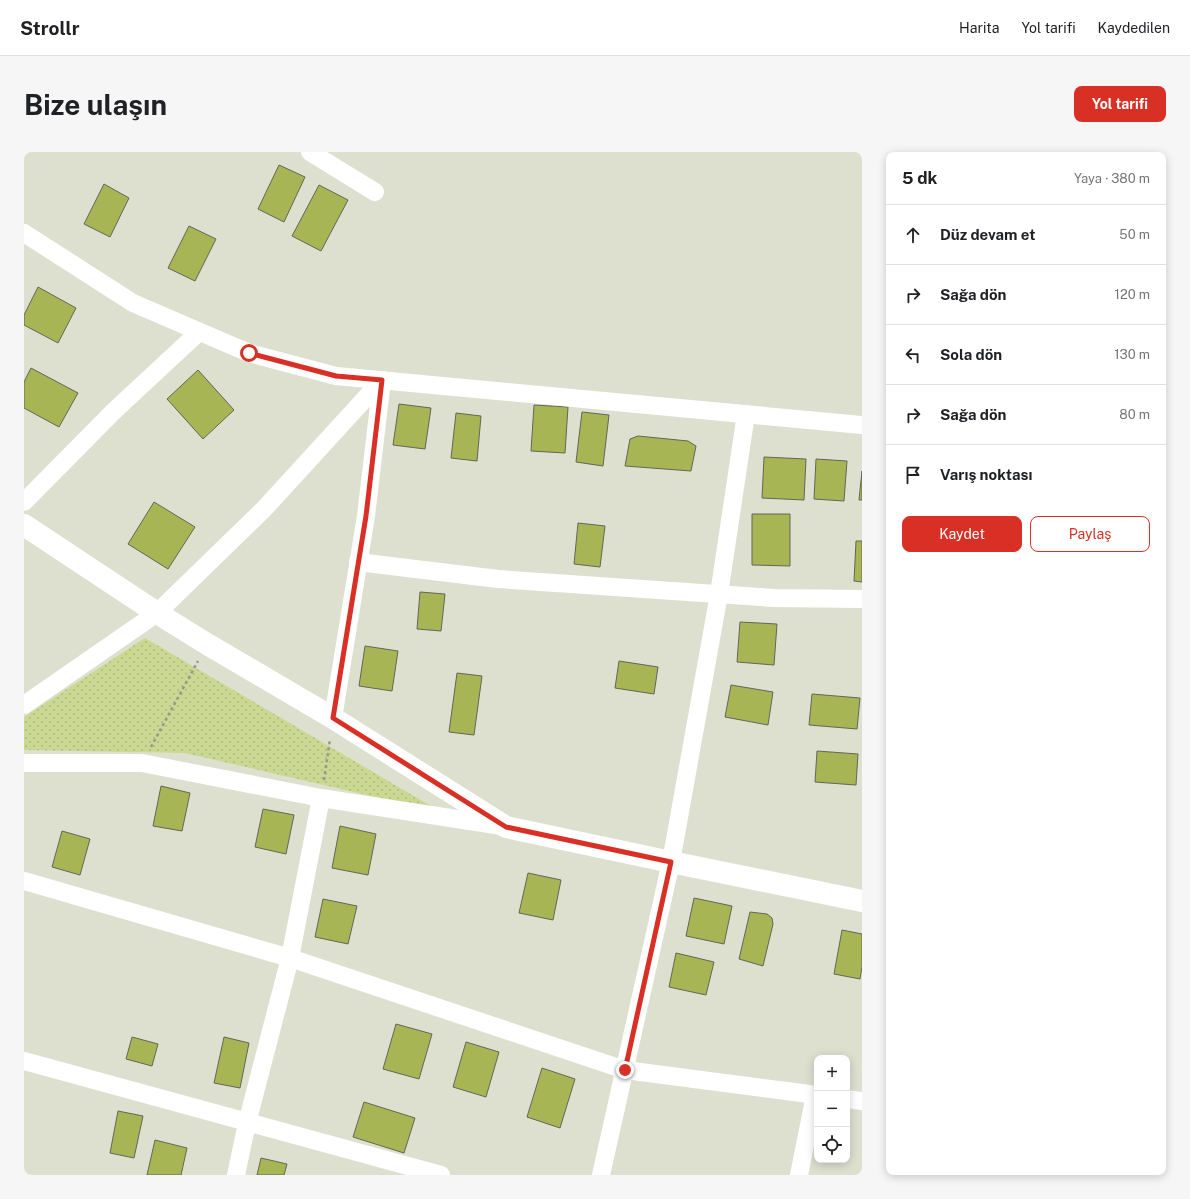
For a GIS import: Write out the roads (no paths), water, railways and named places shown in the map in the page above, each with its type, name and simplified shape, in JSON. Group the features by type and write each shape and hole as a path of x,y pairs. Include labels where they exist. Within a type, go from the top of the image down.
{"street":[{"path":"310,152 375,192"},
{"path":"24,233 133,304 249,353 336,376 862,425"},
{"path":"24,502 114,410 199,332"},
{"path":"333,718 366,516 382,380"},
{"path":"24,705 157,612 264,509 382,380"},
{"path":"601,1175 671,862 719,594 746,414"},
{"path":"24,526 207,644 333,718 506,827"},
{"path":"358,562 498,579 774,598 862,599"},
{"path":"24,763 142,763 321,798 506,827 862,901"},
{"path":"236,1175 247,1123 290,958 321,798"},
{"path":"24,881 290,958 625,1070 814,1095"},
{"path":"24,1061 441,1175"},
{"path":"850,1099 862,1101"},
{"path":"799,1175 814,1104"}]}
